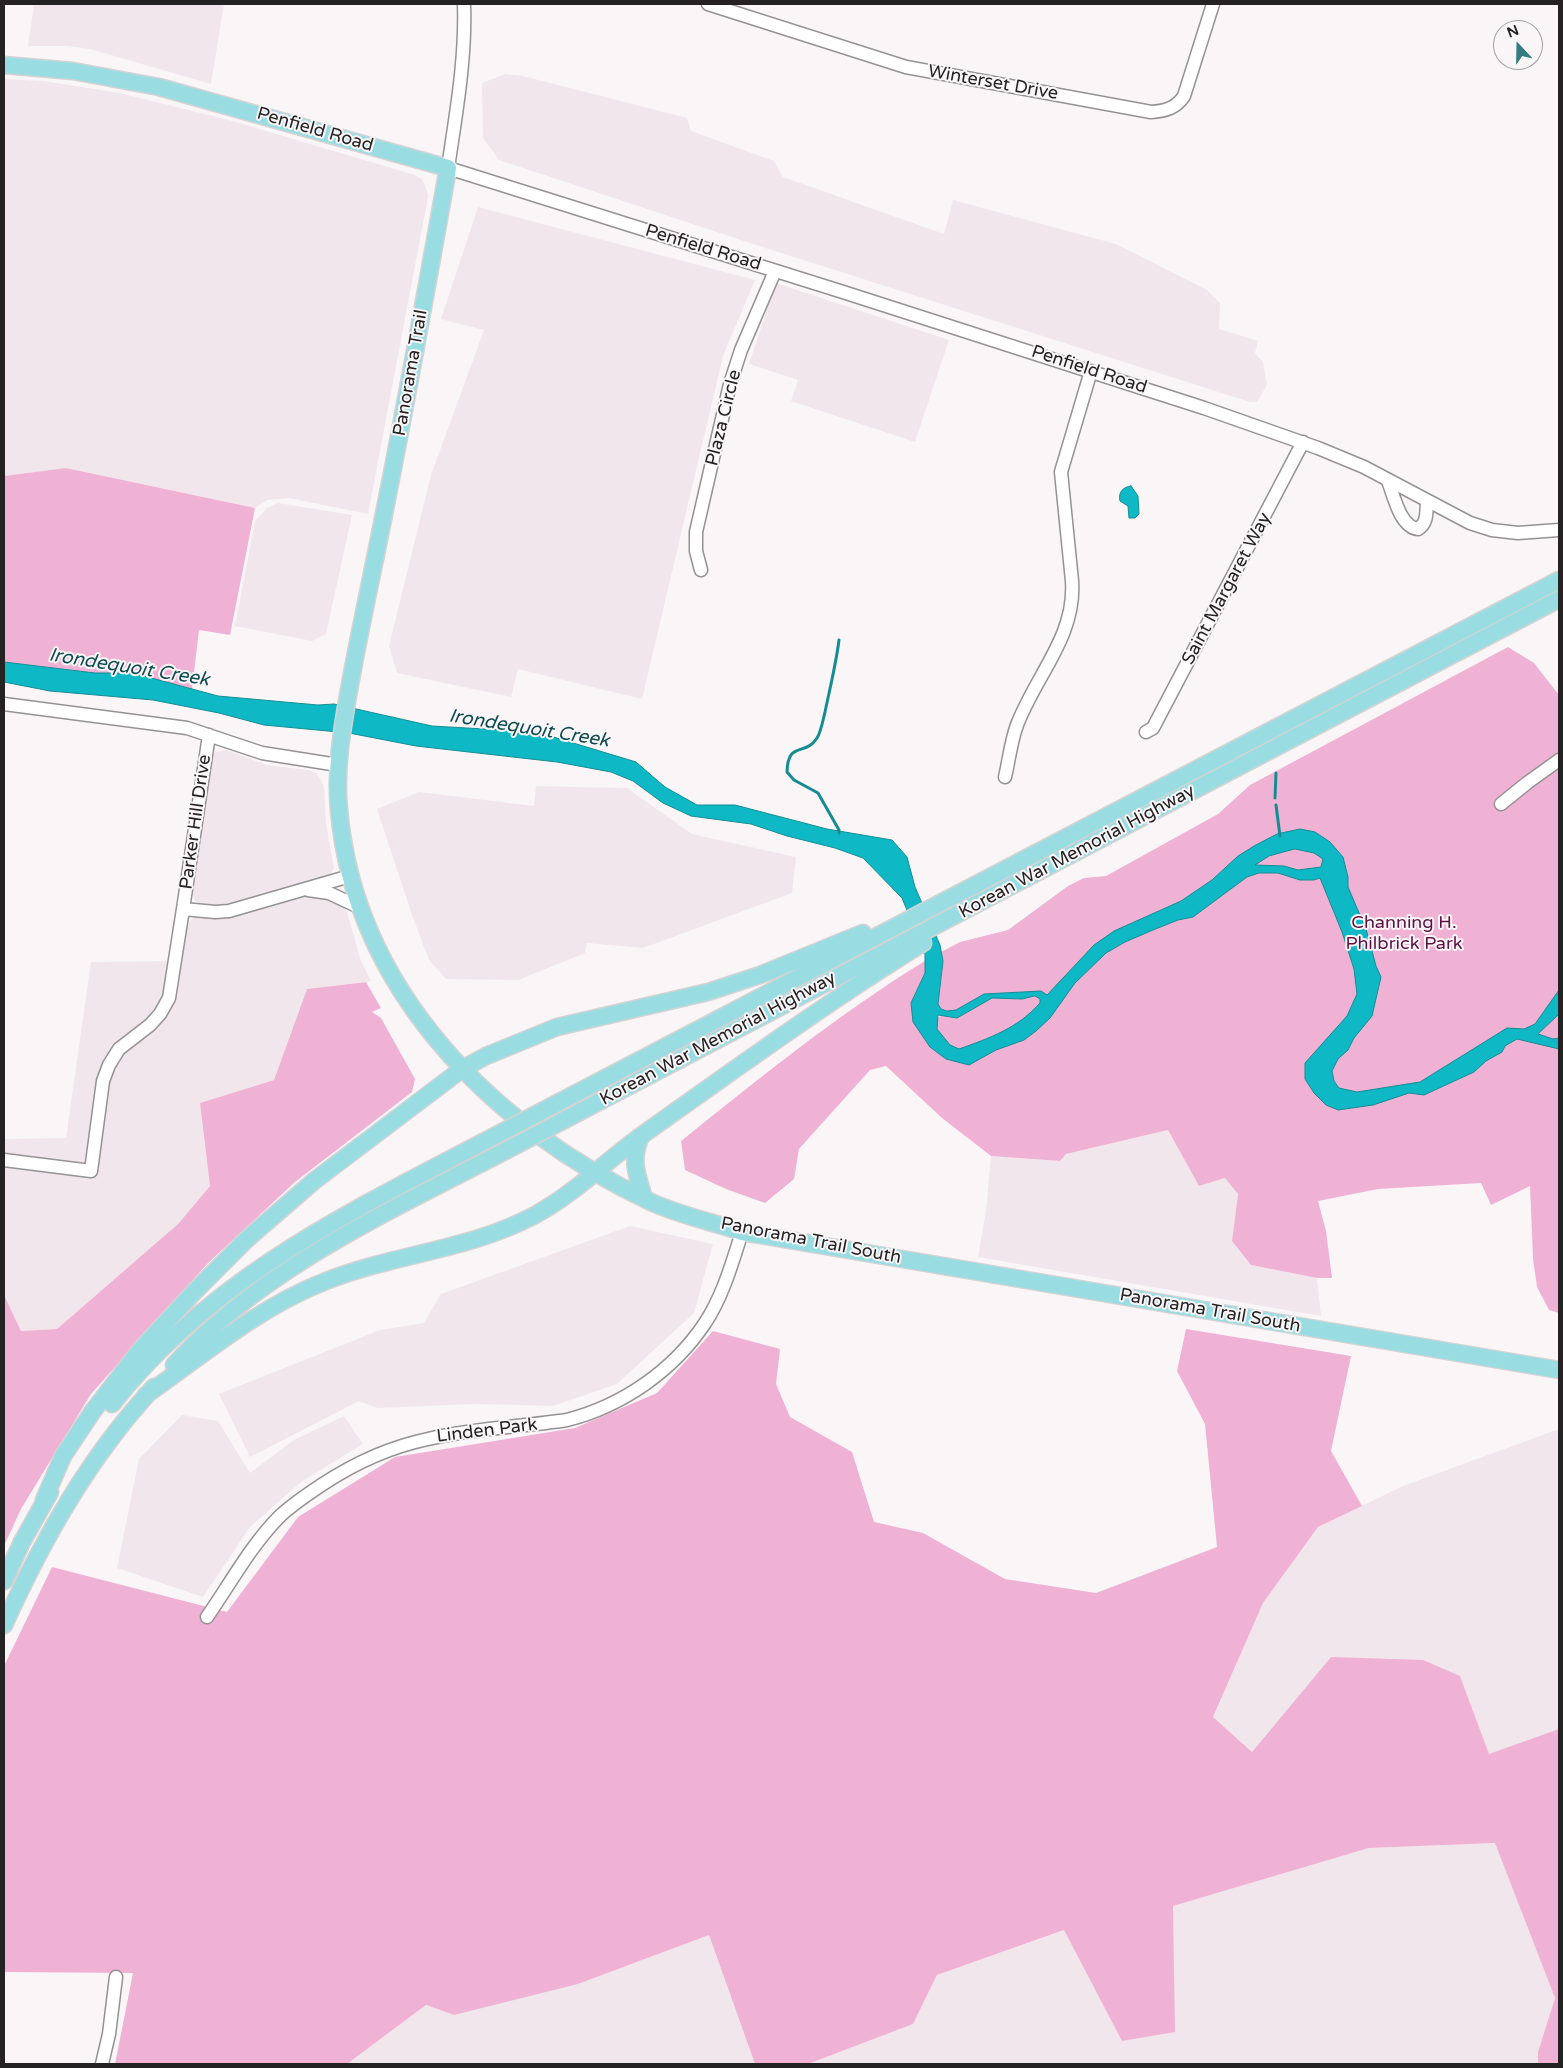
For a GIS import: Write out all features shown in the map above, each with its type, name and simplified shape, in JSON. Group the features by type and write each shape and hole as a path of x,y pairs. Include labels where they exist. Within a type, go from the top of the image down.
{"main road":[{"name":"Penfield Road","path":"4,65 73,70 159,88 448,168"},
{"name":"Panorama Trail","path":"341,740 404,412 448,168"},
{"name":"Korean War Memorial Highway","path":"4,1580 44,1500 83,1441 120,1394 160,1351 234,1286 276,1256 320,1229 884,928 944,901 1559,580"},
{"name":"Korean War Memorial Highway","path":"4,1625 33,1563 66,1503 97,1456 146,1395 218,1323 252,1296 297,1265 382,1215 566,1119 897,953 1035,875 1559,599"},
{"name":"Panorama Trail South","path":"341,740 338,765 340,825 350,876 361,908 393,976 426,1027 462,1069 532,1132 595,1173 654,1203 742,1232 1559,1370"},
{"path":"44,1500 63,1456 93,1411 142,1349 195,1291 247,1239 314,1181 462,1069 486,1056 558,1027 708,992 760,975 884,928"},
{"path":"146,1395 237,1328 281,1301 328,1280 458,1244 508,1228 536,1214 595,1173 614,1155 640,1136 897,953"},
{"path":"640,1136 634,1150 635,1164 644,1198"}],"street":[{"name":"Panorama Trail","path":"448,168 462,68 465,32 464,4"},
{"name":"Winterset Drive","path":"708,4 906,67 1151,112 1171,108 1179,103 1184,96 1213,4"},
{"name":"Penfield Road","path":"448,168 1091,371 1303,442 1364,467 1427,502 1470,523 1492,530 1518,533 1559,530"},
{"name":"Plaza Circle","path":"701,570 696,551 696,532 730,384 741,350 775,271"},
{"path":"1005,777 1017,726 1058,646 1070,616 1073,596 1072,580 1061,472 1091,371"},
{"name":"Saint Margaret Way","path":"1146,732 1153,728 1303,442"},
{"path":"1388,481 1402,518 1408,526 1418,529 1425,523 1427,502"},
{"path":"4,704 187,728 262,753 338,765"},
{"name":"Parker Hill Drive","path":"4,1160 91,1171 103,1080 109,1064 119,1049 150,1025 160,1014 169,998 209,735"},
{"path":"1501,804 1559,760"},
{"name":"Parker Hill Drive","path":"183,909 215,912 228,911 350,876"},
{"name":"Parker Hill Drive","path":"303,890 329,893 361,908"},
{"name":"Linden Park","path":"207,1617 247,1558 279,1518 314,1490 342,1472 372,1457 427,1439 454,1434 560,1422 584,1416 617,1402 651,1380 678,1356 705,1323 727,1279 742,1232"},
{"path":"102,2064 109,2034 116,1977"}],"shaded area":[{"path":"34,4 224,4 211,84 90,49 68,46 28,46"},
{"path":"505,74 523,76 687,118 691,131 774,161 783,177 944,234 953,200 1116,244 1207,290 1220,303 1219,329 1258,341 1255,353 1263,362 1267,385 1257,402 1250,402 753,244 499,160 483,138 482,83"},
{"path":"4,79 43,81 120,93 229,120 415,175 422,179 428,197 368,514 289,498 267,500 255,508 67,468 4,476"},
{"path":"478,207 755,280 723,356 642,699 518,669 511,697 397,673 389,646 431,475 484,330 441,319"},
{"path":"776,283 949,340 915,442 791,401 798,380 749,364"},
{"path":"278,503 352,515 326,634 312,641 235,626 255,521 267,508"},
{"path":"226,750 267,765 308,770 316,773 324,787 326,823 334,868 329,877 323,881 292,886 224,906 202,905 195,901 191,889 211,756 216,752"},
{"path":"536,786 627,788 692,834 796,857 792,893 643,948 587,943 585,953 518,980 446,979 429,960 377,809 419,792 534,806"},
{"path":"318,894 342,905 347,912 361,961 371,981 307,989 274,1080 200,1103 210,1186 178,1224 57,1329 21,1331 4,1295 4,1139 66,1138 91,962 180,961 186,928 195,917 228,917 279,901"},
{"path":"1168,1130 1199,1186 1225,1178 1238,1194 1232,1241 1251,1265 1317,1278 1321,1316 978,1257 986,1211 991,1156 1060,1161 1066,1154"},
{"path":"630,1226 713,1244 694,1313 617,1384 553,1406 475,1404 377,1408 359,1401 250,1457 219,1394 380,1330 424,1323 441,1294"},
{"path":"182,1415 218,1421 250,1473 294,1440 344,1416 363,1444 301,1482 250,1527 203,1597 117,1568 139,1459"},
{"path":"1559,1429 1559,1729 1489,1755 1460,1676 1331,1657 1252,1752 1213,1717 1263,1603 1318,1527 1403,1486"},
{"path":"1496,1843 1555,1998 1538,2052 1538,2064 808,2064 913,2024 937,1975 1065,1930 1122,2040 1173,1906 1369,1848"},
{"path":"709,1935 755,2064 347,2064 426,2005 454,2015 578,1984"}],"green space":[{"path":"66,468 255,508 230,635 199,630 192,689 133,673 95,673 4,662 4,476"},
{"name":"Channing H. Philbrick Park","path":"1508,647 1534,663 1559,695 1559,1313 1549,1310 1537,1287 1533,1259 1530,1186 1491,1205 1481,1183 1378,1189 1318,1201 1326,1231 1332,1278 1317,1278 1251,1265 1232,1241 1238,1194 1225,1178 1199,1186 1168,1130 1066,1154 1060,1161 991,1156 942,1118 886,1066 870,1070 799,1149 794,1179 765,1203 726,1189 685,1170 681,1141 800,1047 893,981 925,961 925,973 911,1003 919,1030 949,1011 941,1009 938,1004 943,961 941,952 960,942 1008,930 1068,886 1084,878 1106,876 1218,814 1250,785","holes":["1032,992 1020,999 987,995"]},
{"path":"366,982 381,1008 372,1012 381,1018 415,1079 412,1092 295,1182 207,1264 91,1394 21,1509 4,1546 4,1295 21,1331 57,1329 178,1224 210,1186 200,1103 274,1080 307,989"},
{"path":"1186,1329 1351,1356 1331,1451 1362,1506 1318,1527 1263,1603 1213,1717 1252,1752 1331,1657 1423,1660 1460,1676 1489,1754 1559,1729 1559,2064 1538,2064 1538,2052 1555,1998 1495,1843 1369,1848 1173,1906 1175,2032 1122,2041 1064,1930 937,1975 913,2024 808,2064 755,2064 709,1935 578,1984 454,2015 426,2005 347,2064 115,2064 133,1973 4,1972 4,1666 52,1567 227,1612 298,1517 395,1457 575,1428 657,1393 713,1331 780,1349 776,1384 790,1417 852,1452 874,1522 923,1533 1005,1579 1096,1593 1217,1547 1205,1424 1177,1371"}],"water":[{"path":"1131,486 1138,496 1139,514 1135,518 1129,518 1128,506 1120,501 1122,491"},
{"path":"4,662 95,673 133,673 218,696 318,705 334,704 432,726 537,732 636,762 665,787 697,805 735,805 827,829 892,840 907,857 915,887 940,945 943,961 938,1004 941,1009 947,1011 956,1010 984,994 1041,991 1047,995 1094,945 1114,931 1181,901 1212,880 1238,856 1277,834 1300,829 1315,832 1330,842 1343,857 1348,877 1348,887 1366,929 1381,977 1372,1016 1354,1038 1348,1050 1338,1059 1332,1071 1334,1081 1339,1088 1357,1092 1420,1082 1507,1028 1524,1029 1535,1024 1559,990 1559,1014 1538,1034 1553,1039 1559,1038 1559,1049 1517,1039 1505,1046 1502,1052 1486,1061 1474,1072 1424,1095 1409,1093 1373,1105 1338,1110 1326,1105 1314,1093 1305,1079 1305,1063 1347,1016 1357,994 1354,969 1342,932 1320,878 1300,880 1278,873 1259,873 1247,877 1193,917 1178,920 1153,930 1125,942 1106,953 1075,983 1050,1018 1036,1031 1024,1040 996,1050 969,1065 946,1059 930,1047 913,1022 911,1003 925,973 925,954 902,898 863,858 751,824 691,816 663,803 633,781 611,772 557,762 416,746 349,733 264,725 219,713 153,700 50,691 4,682","holes":["1295,849 1314,853 1323,859 1321,867 1298,870 1284,866 1255,865 1269,856","1035,996 1040,999 1040,1003 1013,1026 959,1049 950,1045 937,1029 938,1015 957,1018 992,998 1022,999"]}],"waterway":[{"path":"839,640 820,733 812,744 794,752 790,756 787,772 794,780 818,793 839,833"},
{"path":"1275,798 1276,773"},
{"path":"1276,805 1280,836"}],"water label":[{"name":"Irondequoit Creek","path":"129,668"},
{"name":"Irondequoit Creek","path":"529,729"}]}
